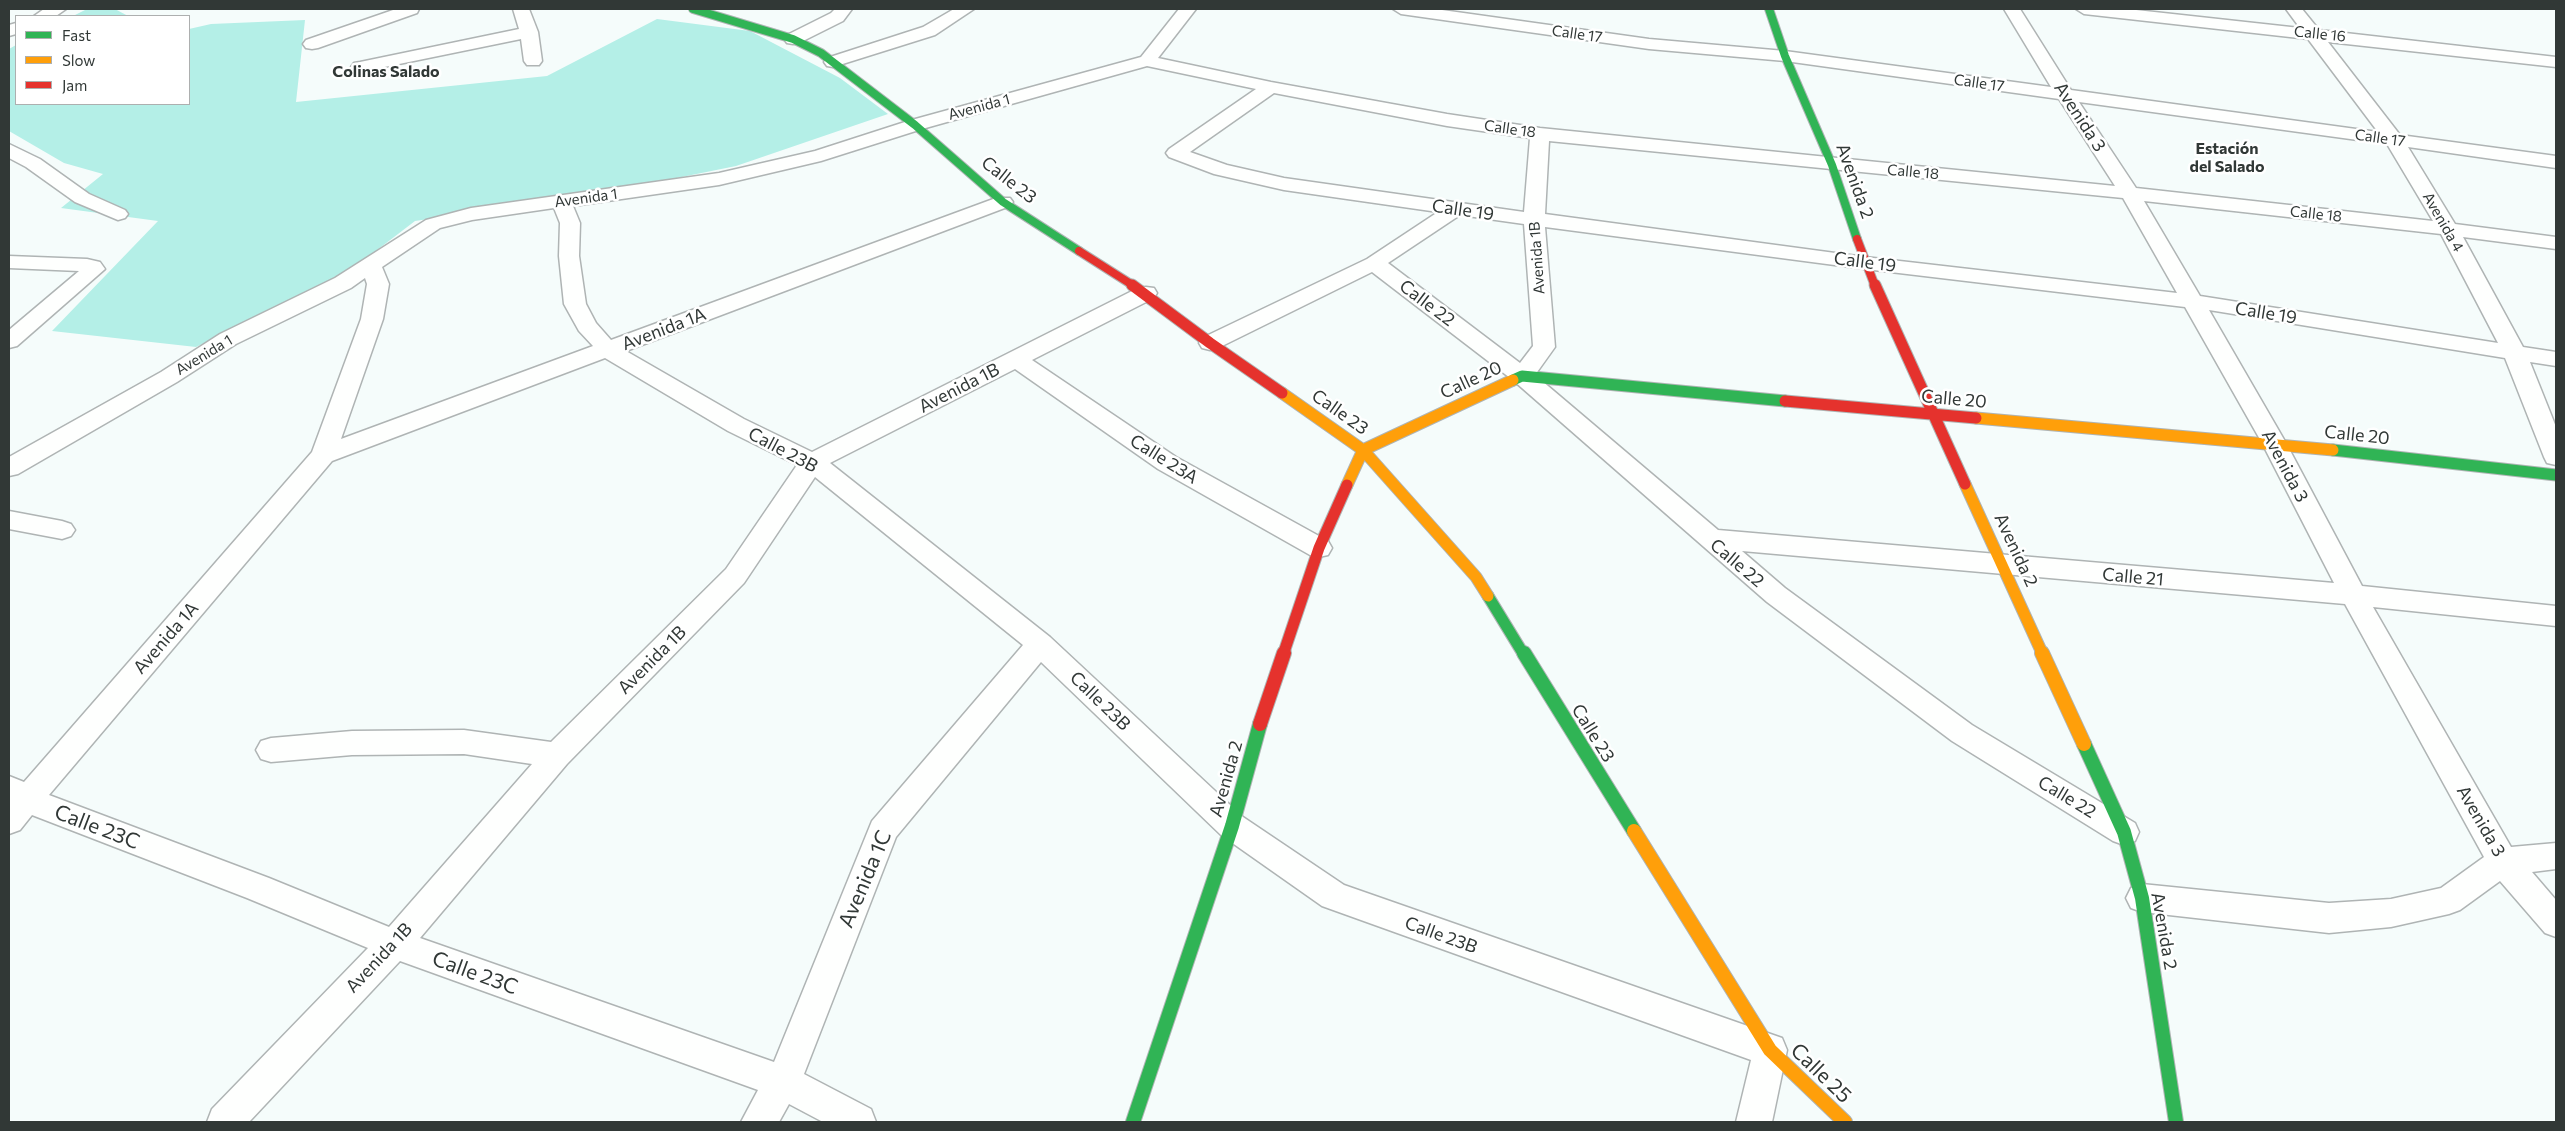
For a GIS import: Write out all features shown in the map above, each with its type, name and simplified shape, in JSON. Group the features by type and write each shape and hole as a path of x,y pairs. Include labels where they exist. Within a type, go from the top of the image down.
{"street":[{"path":"44,15 58,9"},
{"path":"312,44 411,9"},
{"path":"521,9 529,32 533,62"},
{"name":"Calle 23","path":"693,9 793,39 820,52 915,124 1004,202 1146,293 1210,342 1363,450 1476,577 1770,1050"},
{"path":"793,39 837,17 844,9"},
{"path":"833,62 929,31 966,9"},
{"path":"1147,61 1188,9"},
{"name":"Calle 17","path":"1401,9 1649,44 1786,56 2556,162"},
{"name":"Avenida 2","path":"1769,9 1786,56 1832,165 1865,263 2124,832 2142,898 2176,1122"},
{"name":"Avenida 3","path":"2012,9 2065,95 2130,193 2274,443 2353,594 2503,861 2556,923"},
{"name":"Calle 16","path":"2084,9 2313,33 2556,62"},
{"name":"Avenida 4","path":"2294,9 2394,140 2448,229 2514,352 2556,457"},
{"path":"360,67 458,45 529,32"},
{"name":"Calle 18","path":"1147,61 1271,87 1447,120 1540,134 1832,165 2130,193 2556,243"},
{"name":"Avenida 1","path":"9,468 169,377 228,340 343,283 433,224 471,214 719,179 821,156 915,124 1147,61"},
{"name":"Calle 19","path":"1271,87 1176,153 1221,170 1284,184 1534,220 1865,263 2191,301 2556,360"},
{"name":"Avenida 1B","path":"1522,376 1544,347 1534,220 1540,134"},
{"path":"9,150 33,163 82,198 118,214"},
{"name":"Calle 23B","path":"561,202 570,223 569,256 574,304 587,326 608,350 736,425 812,462 1040,644 1232,826 1333,896 1770,1050"},
{"name":"Avenida 1A","path":"323,455 1004,202"},
{"path":"1210,342 1374,262 1458,208"},
{"path":"9,262 87,265 93,266 94,269 9,341"},
{"name":"Calle 22","path":"1374,262 1522,376 1776,595 1962,733 2124,832"},
{"name":"Avenida 1A","path":"15,803 323,455 372,319 378,284 371,266"},
{"name":"Avenida 1B","path":"225,1122 394,944 557,755 735,576 812,462 1146,293"},
{"name":"Calle 23A","path":"1016,358 1167,463 1319,548"},
{"name":"Calle 20","path":"1363,450 1522,376 1934,415 2274,443 2556,475"},
{"name":"Avenida 2","path":"1134,1122 1232,826 1254,745 1319,548 1363,450"},
{"path":"9,520 62,530"},
{"name":"Calle 21","path":"1709,539 2004,566 2353,594 2556,616"},
{"name":"Avenida 1C","path":"759,1122 783,1082 883,830 1040,644"},
{"path":"271,750 352,743 464,742 557,755"},
{"name":"Calle 23C","path":"15,803 258,888 394,944 783,1082 858,1122"},
{"path":"2142,898 2329,918 2391,913 2450,900 2503,861 2556,856"},
{"path":"1754,1122 1770,1050"},
{"name":"Calle 25","path":"1770,1050 1845,1122"}],"shaded area":[{"path":"87,9 115,9 126,15 75,15"},
{"path":"657,19 750,31 840,78 888,114 736,166 588,196 415,221 343,276 196,347 52,331 158,221 61,208 103,174 64,163 9,131 9,49 15,46 15,105 190,105 190,29 211,24 305,20 296,102 547,76"}],"traffic: fast":[{"path":"693,9 793,39 821,53 915,125 1003,202 1079,251"},
{"path":"1769,9 1785,56 1832,165 1857,239"},
{"path":"1513,380 1522,376 1785,401"},
{"path":"2333,450 2556,475"},
{"path":"1488,596 1634,831"},
{"path":"1133,1122 1232,826 1260,724"},
{"path":"2084,744 2124,832 2142,898 2176,1122"}],"traffic: slow":[{"path":"1347,485 1363,450 1513,380"},
{"path":"1282,393 1363,450 1476,577 1488,596"},
{"path":"1976,418 2333,450"},
{"path":"1965,484 2084,744"},
{"path":"1634,831 1770,1050 1845,1122"}],"traffic: jam":[{"path":"1857,239 1865,263 1965,484"},
{"path":"1079,251 1146,293 1210,343 1282,393"},
{"path":"1785,401 1976,418"},
{"path":"1260,724 1319,548 1347,485"}],"district":[{"name":"Colinas Salado","path":"386,72"},
{"name":"Estación del Salado","path":"2227,158"}]}
